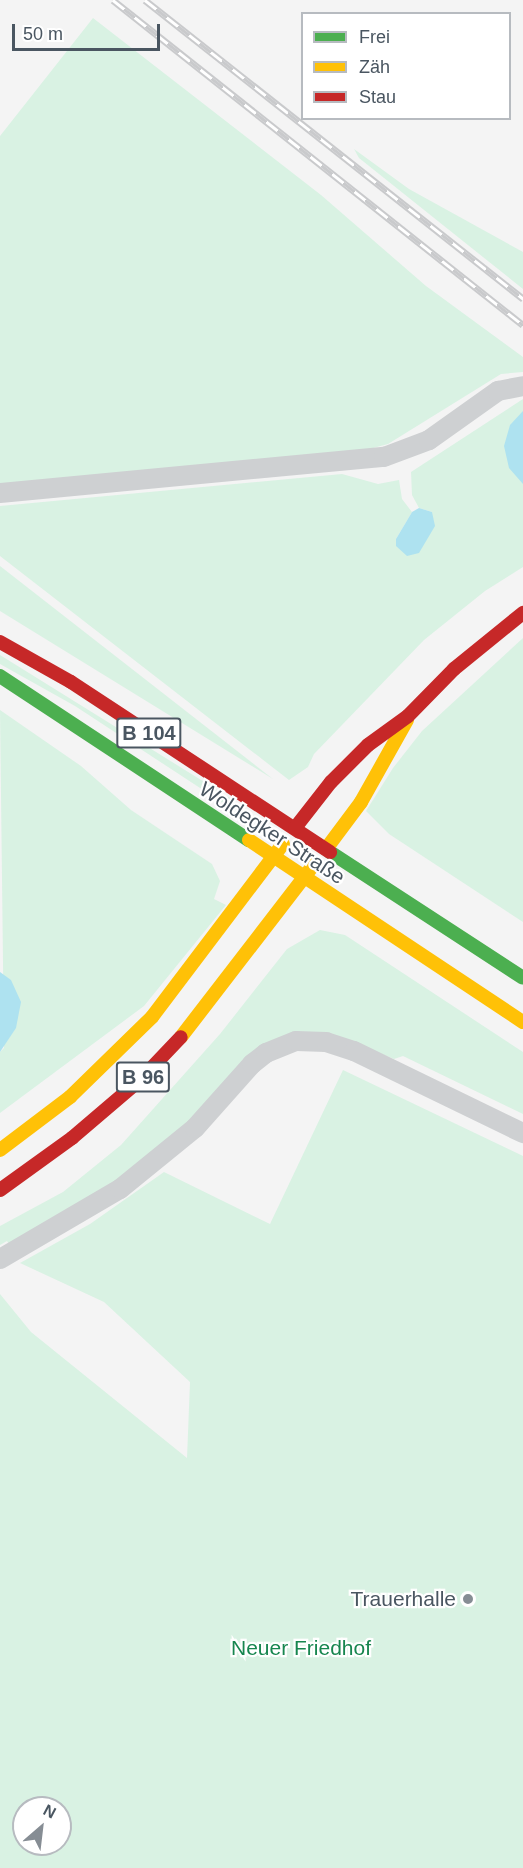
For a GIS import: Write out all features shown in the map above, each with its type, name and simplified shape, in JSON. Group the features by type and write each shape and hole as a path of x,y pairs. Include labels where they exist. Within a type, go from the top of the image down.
{"main road":[{"path":"295,828 331,782 368,745 408,716 454,669 523,613"},
{"name":"Woldegker Straße","path":"0,642 71,682 523,978"},
{"name":"Woldegker Straße","path":"0,676 523,1022"},
{"path":"326,849 361,802 408,716"},
{"name":"B 96","path":"0,1150 70,1097 152,1017 295,828"},
{"name":"B 96","path":"0,1190 72,1138 171,1048 217,995 326,849"}],"street":[{"path":"0,493 384,457 429,440 498,391 523,386"},
{"path":"0,1259 120,1189 195,1128 252,1064 266,1053 296,1041 326,1042 354,1052 523,1133"}],"green space":[{"path":"93,18 321,195 426,286 523,357 523,372 501,374 388,444 362,451 0,484 0,136"},
{"path":"354,149 409,189 523,252 523,289 359,158"},
{"path":"523,399 523,567 485,591 424,640 314,754 308,767 289,780 0,556 0,506 342,474 378,484 399,480 402,499 412,512 396,539 432,512 419,508 412,495 411,472"},
{"path":"0,566 273,779 0,611"},
{"path":"523,638 523,922 389,834 366,811 393,768 422,731"},
{"path":"0,655 230,798 226,805 75,706 0,664"},
{"path":"0,710 81,766 131,810 212,864 220,881 214,899 226,905 144,1006 0,1113 0,1052 4,1048"},
{"path":"320,930 345,935 523,1052 523,1114 403,1056 394,1059 352,1042 295,1034 116,1183 10,1246 7,1241 0,1245 0,1226 63,1192 121,1145 220,1034 287,949"},
{"name":"Neuer Friedhof","path":"343,1070 523,1156 523,1868 0,1868 0,1294 31,1332 187,1458 190,1382 104,1302 20,1263 90,1224 164,1172 270,1224"}],"water":[{"path":"523,411 523,484 509,468 504,446 510,425"},
{"path":"419,508 432,512 435,526 419,553 407,556 396,546 396,539 412,512"},
{"path":"0,972 11,980 21,1002 16,1028 0,1052"}],"railway":[{"path":"113,0 523,325"},
{"path":"145,0 523,299"}],"traffic: fast":[{"path":"0,676 249,840"},
{"path":"330,852 523,978"}],"traffic: slow":[{"path":"326,849 361,802 407,720"},
{"path":"249,840 523,1022"},
{"path":"0,1150 70,1097 152,1017 283,844"},
{"path":"181,1037 315,863"}],"traffic: jam":[{"path":"295,828 331,782 368,745 408,716 454,669 523,613"},
{"path":"0,642 71,682 330,852"},
{"path":"0,1190 72,1138 140,1080 181,1037"}],"place":[{"name":"Trauerhalle","path":"468,1599"}]}
